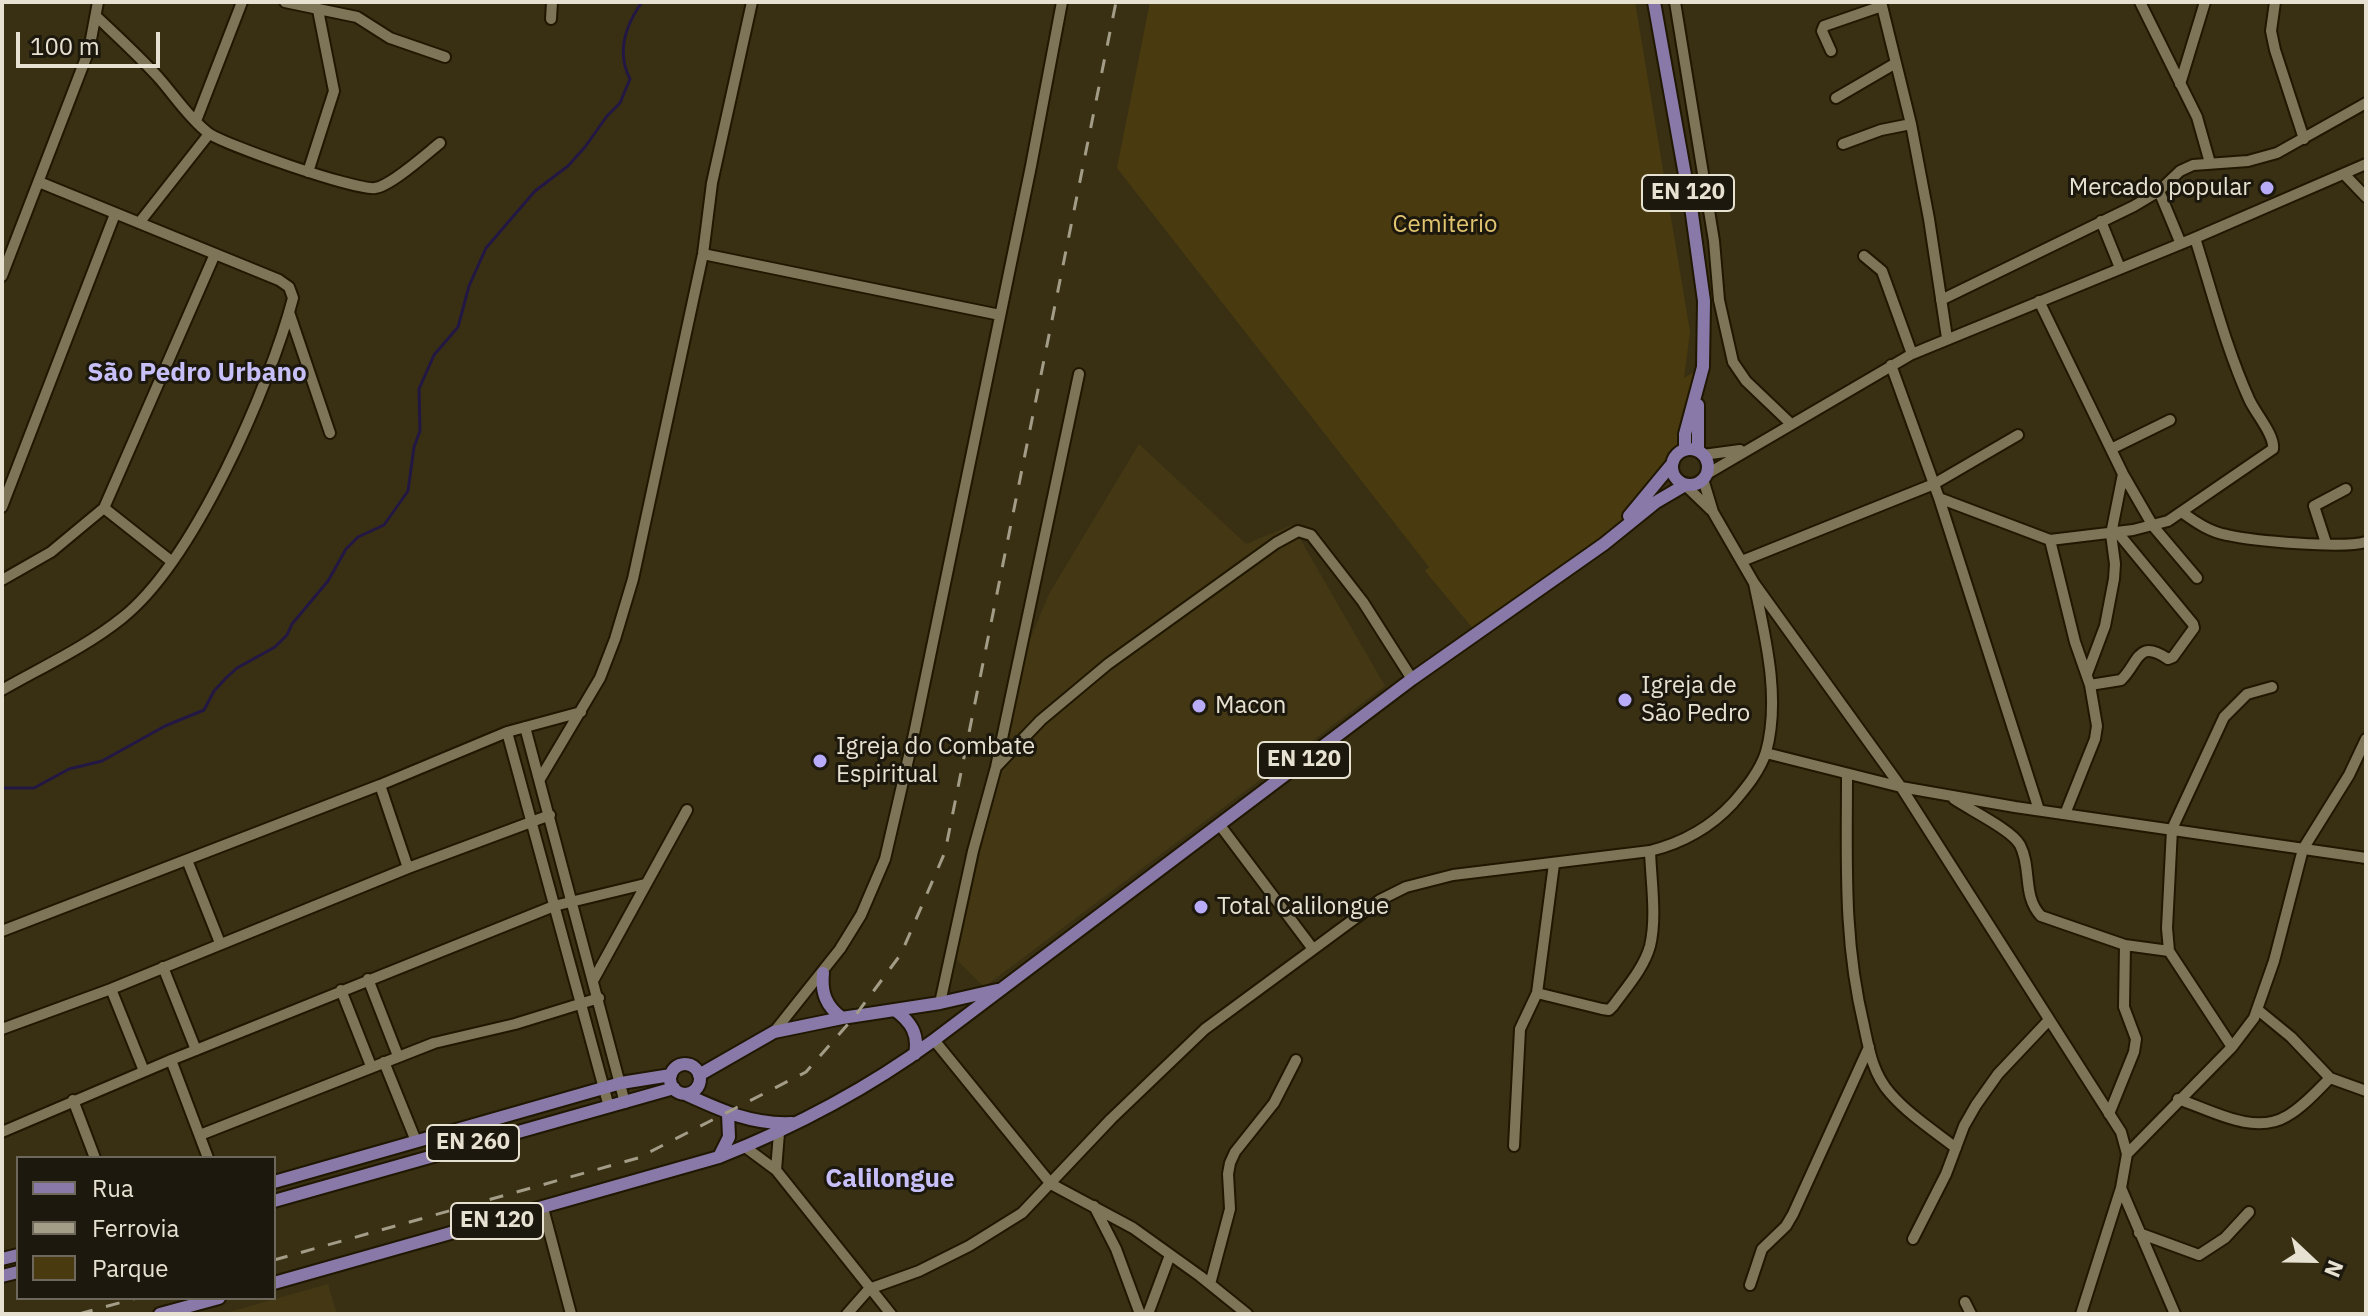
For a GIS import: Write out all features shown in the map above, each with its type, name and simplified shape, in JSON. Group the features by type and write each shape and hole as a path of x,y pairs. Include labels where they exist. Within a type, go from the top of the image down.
{"main road":[{"name":"EN 120","path":"276,1282 719,1157 799,1123 915,1054 1412,679 1612,537 1656,502 1685,485 1698,484 1705,476 1708,464 1695,452 1685,434 1698,386 1705,334 1704,301 1692,214 1654,2"},
{"name":"EN 120","path":"1612,537 1675,458 1695,452"},
{"path":"1672,464 1675,477 1685,485"},
{"path":"823,973 822,990 826,1001 831,1010 842,1018"},
{"name":"EN 120","path":"699,1075 774,1032 940,1003 1000,989"},
{"path":"895,1010 913,1028 917,1037 915,1054"},
{"name":"EN 120","path":"685,1064 694,1067 699,1075 697,1088 676,1086 676,1067 685,1064"},
{"name":"EN 260","path":"276,1182 621,1083 676,1086"},
{"path":"676,1086 728,1114 778,1124 799,1123"},
{"name":"EN 260","path":"276,1200 676,1086"},
{"path":"511,1114 516,1132"},
{"path":"719,1157 729,1137 728,1114"},
{"path":"326,1169 330,1185"},
{"path":"160,1314 212,1300"}],"street":[{"path":"2,276 89,50 98,2"},
{"path":"196,121 242,2"},
{"path":"285,2 322,7 357,17 390,38 445,57"},
{"path":"551,19 552,2"},
{"path":"540,779 600,678 633,579 703,254 712,183 752,2"},
{"path":"774,1032 796,1001 823,973 861,915 885,859 917,719 1062,2"},
{"path":"1675,2 1714,241 1719,300 1729,348 1733,362 1746,381 1790,423"},
{"path":"2140,2 2197,117 2210,163"},
{"path":"2180,84 2205,2"},
{"path":"2275,2 2271,31 2275,50 2304,139"},
{"path":"1831,51 1822,31 1824,26 1881,4 1911,124 1947,338"},
{"path":"308,172 334,91 322,7"},
{"path":"97,17 148,66 209,134 308,172 357,187 376,188 440,143"},
{"path":"1836,98 1896,63"},
{"path":"1941,300 2159,191 2180,171 2193,165 2248,161 2277,153 2366,103"},
{"path":"1843,144 1881,130 1911,124"},
{"path":"139,223 209,134"},
{"path":"1713,512 1705,476 1891,365 1947,338 2181,244 2366,164"},
{"path":"2344,174 2366,197"},
{"path":"2,690 123,618 143,599 171,561 220,480 253,408 293,298 289,287 279,280 39,182"},
{"path":"2159,191 2181,244"},
{"path":"2,507 115,214"},
{"path":"2101,221 2120,268"},
{"path":"1939,498 2050,540 2114,533 2153,526 2183,513 2269,452 2274,445 2239,376 2195,238"},
{"path":"2,580 51,552 104,508 215,254"},
{"path":"703,254 1000,315"},
{"path":"1864,256 1882,271 1912,354"},
{"path":"2039,301 2123,474 2153,526 2197,578"},
{"path":"289,312 330,433"},
{"path":"1891,365 1939,498 2039,810"},
{"path":"940,1003 973,851 996,767 1079,374"},
{"path":"2111,449 2170,420"},
{"path":"1742,561 1934,484 2018,435"},
{"path":"1695,452 1726,454 1746,449"},
{"path":"2088,680 2105,626 2114,579 2114,533 2123,474"},
{"path":"1685,485 1713,512 1754,583 1901,787 2121,1132 2127,1154 2121,1188 2081,1314"},
{"path":"2326,543 2314,506 2346,489"},
{"path":"104,508 171,561"},
{"path":"2183,513 2200,526 2226,535 2326,543 2366,542"},
{"path":"996,767 1041,720 1108,664 1276,543 1298,531 1311,535 1363,602 1412,679"},
{"path":"2088,680 2121,680 2136,658 2147,650 2168,659 2173,657 2194,628 2114,533"},
{"path":"2050,540 2075,642 2088,680 2097,726 2095,739 2065,814"},
{"path":"847,1314 869,1289 919,1271 969,1246 1022,1213 1111,1119 1205,1029 1380,900 1406,887 1453,875 1554,864 1675,845 1699,832 1726,811 1749,784 1766,753 1771,715 1771,676 1754,583"},
{"path":"2232,1047 2169,951 2167,928 2172,829 2224,717 2247,694 2272,687"},
{"path":"2,931 380,785 507,732 581,712"},
{"path":"525,727 625,1103"},
{"path":"507,732 609,1107"},
{"path":"2127,1154 2232,1047 2254,1018 2303,849 2349,775 2366,739"},
{"path":"1766,753 1901,787 2065,814 2362,857 2366,844"},
{"path":"1847,775 1845,895 1848,933 1874,1069 1890,1093 1956,1148"},
{"path":"380,785 408,868"},
{"path":"1949,796 2014,837 2022,847 2032,907 2041,916 2125,945 2169,951"},
{"path":"594,979 687,810"},
{"path":"2,1029 550,815"},
{"path":"1219,824 1313,949"},
{"path":"1537,993 1602,1009 1609,1010 1613,1006 1637,973 1649,947 1652,918 1650,851"},
{"path":"187,860 220,943"},
{"path":"1514,1146 1520,1029 1537,993 1554,864"},
{"path":"2,1132 341,990 554,906 645,884"},
{"path":"2109,1114 2134,1052 2136,1039 2124,1007 2125,945"},
{"path":"163,967 196,1050"},
{"path":"368,979 398,1056"},
{"path":"111,989 144,1071"},
{"path":"341,990 371,1066"},
{"path":"200,1135 398,1056 448,1039 515,1024 599,998"},
{"path":"2258,1010 2291,1037 2330,1078 2366,1091"},
{"path":"1913,1239 1976,1105 1998,1074 2049,1020"},
{"path":"934,1040 1051,1184 1133,1228 1247,1314"},
{"path":"1750,1285 1762,1249 1786,1226 1793,1214 1869,1047"},
{"path":"171,1060 207,1156"},
{"path":"1210,1284 1222,1249 1230,1209 1230,1163 1235,1152 1274,1103 1296,1060"},
{"path":"384,1062 416,1141"},
{"path":"2178,1099 2251,1124 2269,1123 2285,1118 2330,1078"},
{"path":"73,1100 94,1156"},
{"path":"776,1170 779,1133"},
{"path":"745,1147 776,1170 891,1314"},
{"path":"2121,1188 2175,1314"},
{"path":"1093,1205 1116,1249 1140,1314"},
{"path":"543,1208 571,1314"},
{"path":"2139,1233 2199,1255 2225,1238 2249,1212"},
{"path":"1148,1314 1170,1255"},
{"path":"1965,1302 1971,1314"}],"shaded area":[{"path":"1139,444 1246,544 1292,525 1385,686 984,987 956,959 1026,649 1049,594"},
{"path":"328,1284 337,1314 222,1314"}],"green space":[{"name":"Cemiterio","path":"1150,2 1635,2 1690,332 1684,378 1703,367 1685,450 1675,458 1612,537 1476,632 1425,571 1429,567 1117,168"}],"waterway":[{"path":"2,788 34,788 69,769 102,761 165,726 204,710 214,691 227,677 275,647 287,635 292,624 328,581 346,549 358,537 384,525 408,491 414,447 420,431 419,389 434,355 458,327 469,286 486,248 535,191 568,166 620,103 630,79 624,59 624,39 642,2"}],"railway":[{"path":"276,1259 638,1158 806,1072 855,1016 901,954 945,852 1116,2"},
{"path":"79,1314 130,1300"}],"place":[{"name":"Mercado popular","path":"2267,188"},
{"name":"Igreja de São Pedro","path":"1625,700"},
{"name":"Macon","path":"1199,706"},
{"name":"Igreja do Combate Espiritual","path":"820,761"},
{"name":"Total Calilongue","path":"1201,907"}],"district":[{"name":"São Pedro Urbano","path":"197,373"},
{"name":"Calilongue","path":"890,1179"}]}
